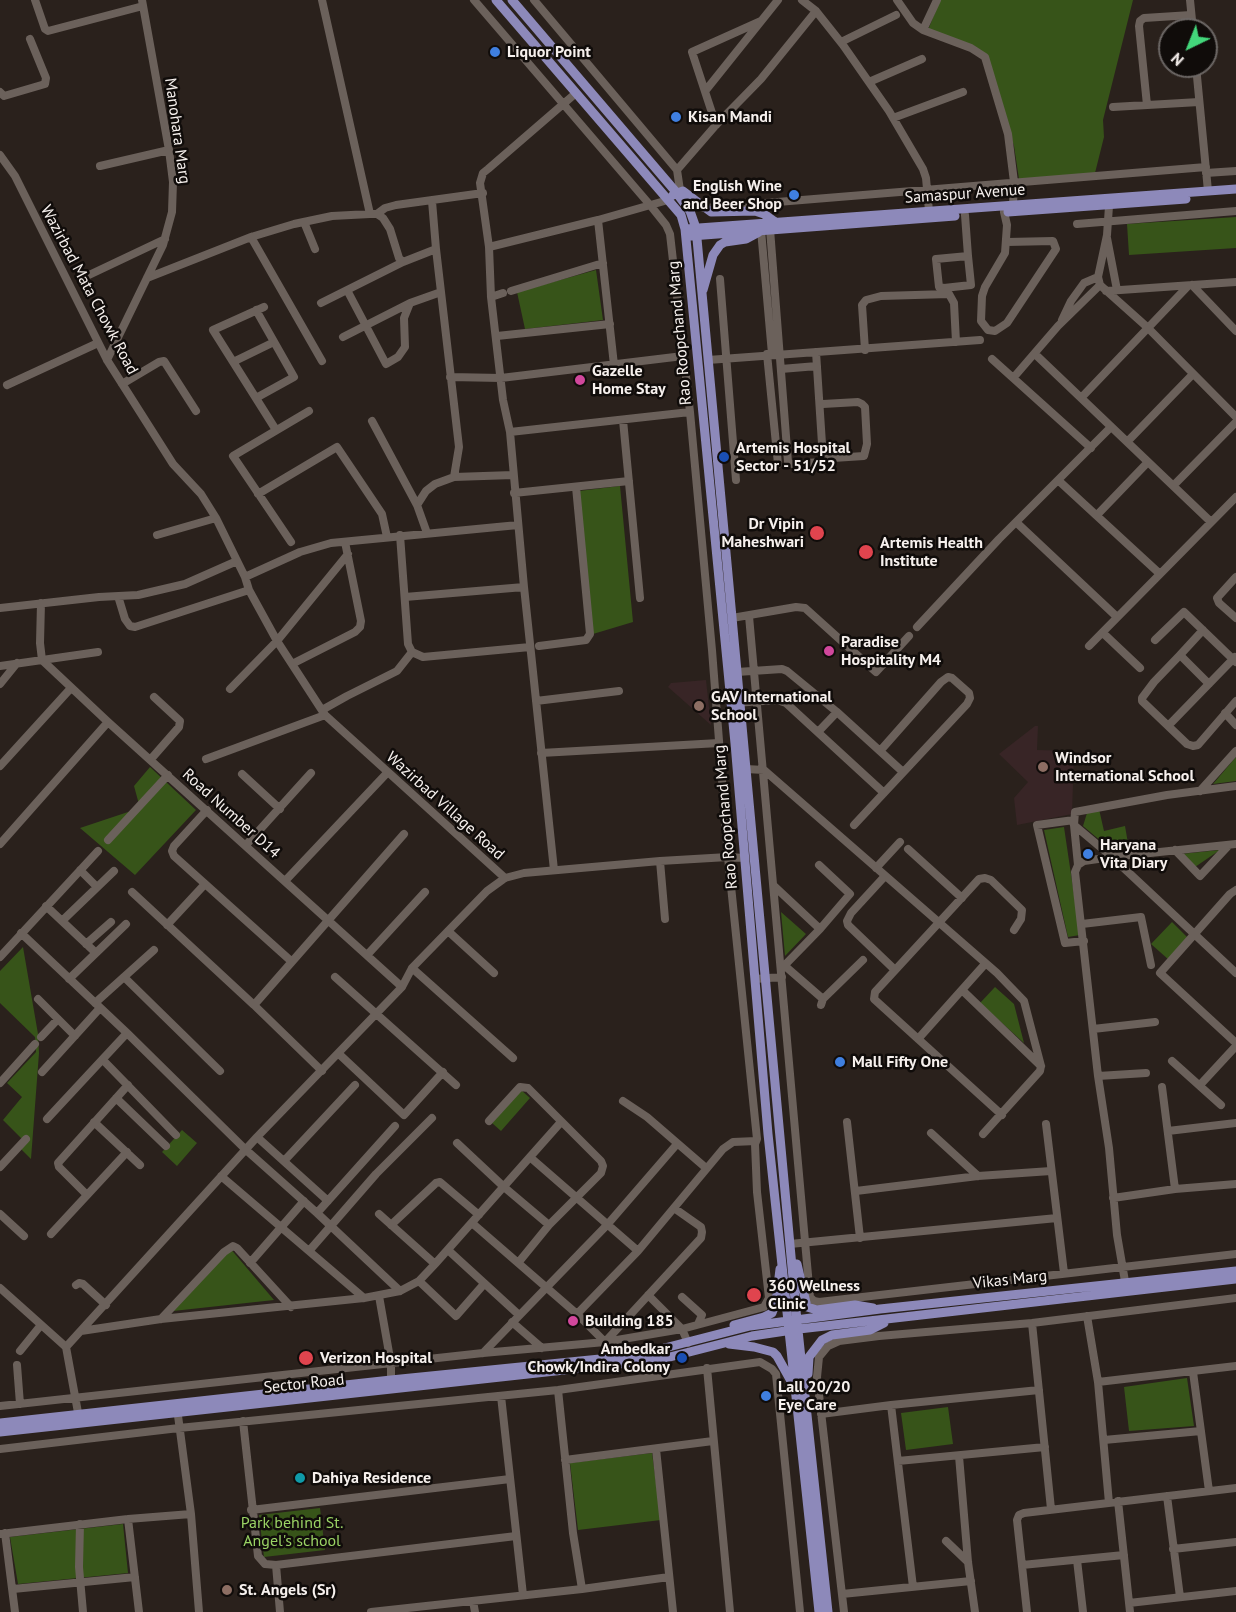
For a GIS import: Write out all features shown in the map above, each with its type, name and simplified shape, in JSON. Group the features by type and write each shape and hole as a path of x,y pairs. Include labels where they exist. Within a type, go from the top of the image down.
{"main road":[{"name":"Rao Roopchand Marg","path":"496,0 681,215 691,232 702,294 737,672 735,703 746,769 768,1134 819,1612"},
{"name":"Rao Roopchand Marg","path":"512,0 678,191 690,211 704,420 735,703 744,858 760,978 805,1395"},
{"name":"Samaspur Avenue","path":"897,217 929,211 1236,189"},
{"path":"668,200 678,191 686,192 704,208 716,212 761,208 769,227 753,237 720,245 713,255 702,294"},
{"name":"Samaspur Avenue","path":"691,232 897,217 1109,206 1236,195"},
{"name":"Samaspur Avenue","path":"691,232 769,227"},
{"path":"704,420 714,419"},
{"path":"790,1249 797,1265 807,1306 817,1310 855,1305 878,1309"},
{"path":"725,1332 734,1324 772,1313 776,1302 782,1259"},
{"name":"Vikas Marg","path":"798,1325 888,1320 1236,1271"},
{"name":"Vikas Marg","path":"787,1327 878,1309 1236,1279"},
{"path":"828,1612 805,1395 809,1357 822,1340 832,1335 870,1330 888,1320"},
{"name":"Sector Road","path":"391,1385 649,1352 750,1326 787,1327"},
{"name":"Sector Road","path":"0,1432 80,1419 177,1408 637,1362 666,1358 787,1327"},
{"path":"723,1343 773,1352 794,1389"},
{"name":"Sector Road","path":"0,1423 80,1419"}],"street":[{"path":"35,0 45,29 48,31 142,3"},
{"path":"322,0 374,214 387,222 399,258 403,262"},
{"path":"0,1406 483,1353 605,1342 682,1329 764,1307 769,1298 690,412 670,234 666,225 650,205 474,0"},
{"path":"534,0 677,170 678,191"},
{"path":"706,90 778,0"},
{"path":"802,0 816,11 841,42 893,118 923,169 928,189 929,211"},
{"path":"897,0 914,23 923,30 971,48 985,57 1008,134 1014,182 1013,205"},
{"path":"923,30 936,0"},
{"path":"1190,0 1191,18"},
{"name":"Manohara Marg","path":"107,360 165,239 172,212 169,150 142,3"},
{"path":"677,170 716,125 762,79 816,11"},
{"path":"841,42 896,15"},
{"path":"1147,105 1140,21 1144,18 1191,15"},
{"path":"716,125 692,52 761,21"},
{"path":"0,92 4,96 45,84 46,78 30,39"},
{"path":"869,82 922,59"},
{"path":"1197,78 1208,191"},
{"path":"893,118 963,92"},
{"path":"554,870 536,701 535,647 524,587 510,432 491,297 489,247 480,183 483,173 576,93"},
{"path":"1113,107 1200,102"},
{"path":"100,166 169,150"},
{"name":"Wazirbad Mata Chowk Road","path":"0,155 15,176 107,360 173,464 201,494 216,518 249,590"},
{"path":"761,208 928,189 1014,182 1206,170 1236,171"},
{"path":"147,278 251,237 304,222 332,216 374,214 396,205 483,193"},
{"path":"489,247 668,200"},
{"path":"432,201 459,447 454,477"},
{"path":"1014,377 1058,326 1101,284 1109,206"},
{"path":"1004,212 1007,242 1005,253 982,296 981,321 988,330 995,331 1007,323 1056,249 1053,241 1007,242"},
{"path":"1077,224 1236,212"},
{"path":"965,215 971,285 944,288 939,286 936,259 968,256"},
{"path":"598,220 614,365"},
{"path":"304,222 315,249"},
{"path":"769,227 778,464"},
{"path":"1107,235 1117,290"},
{"path":"251,237 322,361"},
{"path":"89,275 165,239"},
{"path":"321,303 403,262 436,249"},
{"path":"512,291 603,263"},
{"path":"720,279 736,480"},
{"path":"1058,326 1084,283 1101,284 1117,290 1236,282"},
{"path":"1101,284 1236,417"},
{"path":"1081,398 1190,285"},
{"path":"1190,285 1236,331"},
{"path":"347,290 386,364 398,357 405,347 404,318 410,303"},
{"path":"343,337 410,303 441,292"},
{"path":"491,297 503,293"},
{"path":"865,350 862,305 866,300 881,296 949,294 954,303 956,342"},
{"path":"264,307 213,330 276,430"},
{"path":"256,310 294,377 256,399"},
{"path":"496,336 610,324"},
{"path":"708,360 980,340"},
{"path":"233,362 274,342"},
{"path":"7,385 98,343"},
{"path":"773,354 781,369 788,462 792,464 820,462 823,459 818,351"},
{"path":"818,351 826,450 828,455 833,458 864,456 867,444 865,407 858,402 823,404"},
{"path":"1035,354 1211,522"},
{"path":"450,377 501,378 683,356"},
{"path":"992,359 1091,448"},
{"path":"122,384 164,361 196,411"},
{"path":"781,369 817,366"},
{"path":"1127,442 1192,374"},
{"path":"291,542 233,456 309,411"},
{"path":"510,432 690,412"},
{"path":"623,420 640,598"},
{"path":"372,421 417,506 427,533"},
{"path":"1173,486 1236,422"},
{"path":"917,627 999,539 1112,427"},
{"path":"258,494 337,447 382,514 387,537"},
{"path":"1097,515 1148,462"},
{"path":"417,506 426,491 435,484 454,477 513,475"},
{"path":"514,493 629,481"},
{"path":"1059,481 1160,574"},
{"path":"400,535 408,644 412,652 423,657 586,640 590,634 576,487"},
{"path":"1089,646 1236,497"},
{"path":"157,534 216,518"},
{"path":"1017,523 1117,617"},
{"path":"245,577 317,546 400,535 518,525"},
{"path":"292,664 355,632 360,627 361,621 345,542"},
{"path":"230,690 277,641 348,554"},
{"path":"0,608 138,595 185,584 237,561"},
{"path":"1236,577 1217,598 1219,603 1236,618"},
{"path":"405,597 524,587"},
{"path":"118,596 125,619 130,626 135,627 249,590"},
{"name":"Wazirbad Village Road","path":"249,590 277,641 323,713 505,878 524,873 660,861 744,858"},
{"path":"41,603 42,660"},
{"path":"732,618 796,607 805,608 876,672 909,636"},
{"path":"1155,639 1184,612 1235,659 1169,725"},
{"path":"749,616 799,1137 810,1297 819,1302 1236,1254"},
{"path":"1203,630 1154,682 1142,701 1187,744 1193,746 1198,745 1236,701"},
{"path":"1103,633 1140,668"},
{"path":"0,666 98,652"},
{"path":"206,759 323,713 347,696 397,671 412,652"},
{"path":"1180,655 1209,684"},
{"name":"Road Number D14","path":"42,660 402,987"},
{"path":"0,684 18,663"},
{"path":"737,672 782,669 787,671 837,712 903,772"},
{"path":"855,825 967,704 970,698 969,693 948,677 880,751"},
{"path":"0,766 71,688"},
{"path":"536,701 619,691"},
{"path":"151,759 179,728 180,721 154,697"},
{"path":"735,703 777,700 786,704 884,794"},
{"path":"818,732 837,712"},
{"path":"1225,713 1236,725"},
{"path":"0,844 108,722"},
{"path":"541,753 719,743"},
{"path":"1200,790 1236,751"},
{"path":"746,769 764,770 939,923 1024,1001 1041,1066 1037,1076 983,1134"},
{"path":"246,845 311,773"},
{"path":"285,881 387,773"},
{"path":"242,774 280,808"},
{"path":"108,840 168,775"},
{"path":"1126,1287 1098,1076 1075,872 1078,865 1075,812 1236,786"},
{"path":"207,810 174,846 172,851 174,856 291,961"},
{"path":"1084,941 1065,943 1037,825 1074,822 1236,973"},
{"path":"254,1005 404,834"},
{"path":"876,868 900,842"},
{"path":"1078,865 1084,861 1112,857 1233,844"},
{"path":"1175,850 1200,876 1233,844"},
{"path":"908,849 962,898"},
{"path":"0,957 98,850"},
{"path":"660,861 665,919"},
{"path":"760,978 783,971 850,894 819,865"},
{"path":"80,870 97,887"},
{"path":"62,921 114,871"},
{"path":"885,876 851,913 847,921 848,925 895,970"},
{"path":"66,1347 245,1149 402,987 412,968 487,891 505,878"},
{"path":"1002,1115 874,999 875,992 979,879 991,880 1022,910 1021,919 1014,930"},
{"path":"167,925 205,884"},
{"path":"774,886 820,929"},
{"path":"1200,1085 1236,1044 1160,973 1230,894 1236,891"},
{"path":"132,892 322,1071"},
{"path":"368,954 425,892"},
{"path":"46,906 96,953"},
{"path":"1082,924 1141,917 1151,965"},
{"path":"86,944 111,922"},
{"path":"69,979 126,924"},
{"path":"448,931 494,973"},
{"path":"21,933 128,1033 245,1149 400,1291"},
{"path":"42,1072 123,977 154,950"},
{"path":"783,971 822,1002 863,960"},
{"path":"918,1039 985,964"},
{"path":"412,968 513,1058"},
{"path":"123,977 220,1071"},
{"path":"335,977 456,1085"},
{"path":"962,990 1041,1066"},
{"path":"38,999 75,1036"},
{"path":"41,1037 58,1019"},
{"path":"1093,1029 1155,1022"},
{"path":"47,1119 128,1033"},
{"path":"0,1083 35,1044"},
{"path":"339,1054 404,1115 443,1072"},
{"path":"103,1060 176,1135"},
{"path":"1172,1061 1221,1105"},
{"path":"1098,1076 1146,1073"},
{"path":"87,1195 59,1167 58,1163 128,1085"},
{"path":"284,1161 355,1085"},
{"path":"489,1121 520,1087 524,1086 601,1161 603,1167 601,1173 549,1225 518,1263"},
{"path":"1162,1087 1175,1189"},
{"path":"116,1098 166,1146"},
{"path":"623,1101 647,1117 705,1168"},
{"path":"309,1251 376,1174 432,1118"},
{"path":"94,1122 140,1165"},
{"path":"81,1331 161,1319 380,1296 400,1291 419,1281 561,1122"},
{"path":"847,1122 860,1238"},
{"path":"1168,1131 1236,1123"},
{"path":"1046,1124 1064,1273"},
{"path":"317,1213 395,1126"},
{"path":"932,1133 978,1176"},
{"path":"577,1314 638,1251 723,1149 733,1142 756,1140 768,1134"},
{"path":"257,1137 328,1201"},
{"path":"0,1167 26,1139"},
{"path":"457,1143 504,1188 549,1225"},
{"path":"483,1353 607,1225 677,1144"},
{"path":"51,1234 127,1152"},
{"path":"531,1158 638,1251"},
{"path":"856,1191 978,1176 1051,1171"},
{"path":"222,1176 364,1298"},
{"path":"391,1225 436,1183 440,1182 479,1215"},
{"path":"1113,1198 1175,1189 1236,1184"},
{"path":"250,1263 304,1201"},
{"path":"605,1342 701,1238 701,1227 674,1208"},
{"path":"0,1214 24,1236"},
{"path":"380,1214 435,1264"},
{"path":"790,1249 806,1244 1057,1218"},
{"path":"472,1223 548,1288 605,1342"},
{"path":"161,1319 229,1248 237,1248 291,1307"},
{"path":"447,1250 519,1315"},
{"path":"419,1281 456,1316 484,1284"},
{"path":"76,1285 82,1284 106,1305"},
{"path":"1,1292 66,1347 80,1419"},
{"path":"877,1294 878,1309"},
{"path":"648,1295 682,1329 688,1343"},
{"path":"380,1296 392,1364 391,1385"},
{"path":"682,1297 702,1315 698,1324"},
{"path":"844,1612 817,1377 818,1360 822,1352 836,1342 1032,1323 1236,1298"},
{"path":"1087,1316 1131,1612"},
{"path":"512,1322 542,1348"},
{"path":"1032,1323 1051,1509"},
{"path":"20,1351 41,1325"},
{"path":"0,1449 243,1421 558,1390 760,1362 776,1374 800,1612"},
{"path":"17,1365 20,1404"},
{"path":"1098,1382 1236,1366"},
{"path":"707,1368 730,1612"},
{"path":"1193,1372 1209,1491"},
{"path":"558,1390 582,1589"},
{"path":"821,1414 1039,1390"},
{"path":"501,1396 523,1595"},
{"path":"891,1405 913,1587"},
{"path":"177,1408 199,1612"},
{"path":"243,1421 251,1510 258,1556 266,1564 276,1565 516,1536"},
{"path":"1104,1440 1201,1431"},
{"path":"565,1460 713,1441"},
{"path":"898,1461 1045,1447"},
{"path":"656,1449 673,1612"},
{"path":"959,1456 968,1562 975,1612"},
{"path":"251,1510 510,1479"},
{"path":"1026,1612 1017,1520 1019,1515 1051,1509 1236,1488"},
{"path":"1167,1496 1180,1597"},
{"path":"15,1612 2,1533 190,1514"},
{"path":"129,1519 139,1612"},
{"path":"80,1524 80,1583 83,1612"},
{"path":"946,1541 968,1562"},
{"path":"1173,1549 1236,1542"},
{"path":"1022,1565 1124,1555"},
{"path":"1077,1560 1083,1612"},
{"path":"276,1565 280,1612"},
{"path":"13,1589 135,1577"},
{"path":"371,1612 415,1610 669,1577"},
{"path":"842,1594 971,1581"},
{"path":"1130,1603 1236,1591"},
{"path":"473,1601 475,1612"}],"shaded area":[{"name":"GAV International School","path":"706,680 711,725 668,687 671,683"},
{"name":"Windsor International School","path":"1038,726 1037,750 1074,751 1072,814 1017,825 1014,798 1028,782 999,754"}],"green space":[{"path":"940,0 1133,0 1103,120 1104,137 1095,173 1019,179 1014,146 988,57 928,30"},
{"path":"1236,217 1236,248 1129,255 1127,224"},
{"path":"596,270 603,320 525,329 517,292"},
{"path":"620,486 633,622 593,634 579,491"},
{"path":"1236,757 1236,781 1213,784"},
{"path":"150,767 196,810 135,875 80,828 140,808 134,786"},
{"path":"1099,809 1104,831 1125,826 1129,849 1108,847 1083,826 1087,813"},
{"path":"1064,827 1080,935 1068,937 1044,830"},
{"path":"1220,850 1195,867 1181,854"},
{"path":"781,912 806,934 785,956"},
{"path":"1172,922 1189,939 1169,960 1151,944"},
{"path":"23,947 38,1034 39,1053 31,1159 19,1147 24,1141 3,1120 22,1097 7,1083 36,1052 35,1037 0,1003 0,971"},
{"path":"995,987 1014,1004 1024,1043 980,1003"},
{"path":"521,1090 530,1098 501,1131 492,1123"},
{"path":"182,1130 197,1143 177,1166 162,1152"},
{"path":"229,1247 274,1300 173,1311"},
{"path":"1187,1378 1194,1426 1129,1431 1124,1387"},
{"path":"948,1407 953,1444 906,1450 901,1413"},
{"path":"652,1453 661,1520 578,1530 570,1463"},
{"name":"Park behind St. Angel's school","path":"320,1508 325,1550 264,1557 259,1515"},
{"path":"123,1524 128,1573 18,1584 10,1537"}],"place":[{"name":"Liquor Point","path":"495,52"},
{"name":"Kisan Mandi","path":"676,117"},
{"name":"English Wine and Beer Shop","path":"794,195"},
{"name":"Gazelle Home Stay","path":"580,380"},
{"name":"Artemis Hospital Sector - 51/52","path":"724,457"},
{"name":"Dr Vipin Maheshwari","path":"817,533"},
{"name":"Artemis Health Institute","path":"866,552"},
{"name":"Paradise Hospitality M4","path":"829,651"},
{"name":"GAV International School","path":"699,706"},
{"name":"Windsor International School","path":"1043,767"},
{"name":"Haryana Vita Diary","path":"1088,854"},
{"name":"Mall Fifty One","path":"840,1062"},
{"name":"360 Wellness Clinic","path":"754,1295"},
{"name":"Building 185","path":"573,1321"},
{"name":"Verizon Hospital","path":"306,1358"},
{"name":"Ambedkar Chowk/Indira Colony","path":"682,1358"},
{"name":"Lall 20/20 Eye Care","path":"766,1396"},
{"name":"Dahiya Residence","path":"300,1478"},
{"name":"St. Angels (Sr)","path":"227,1590"}]}
